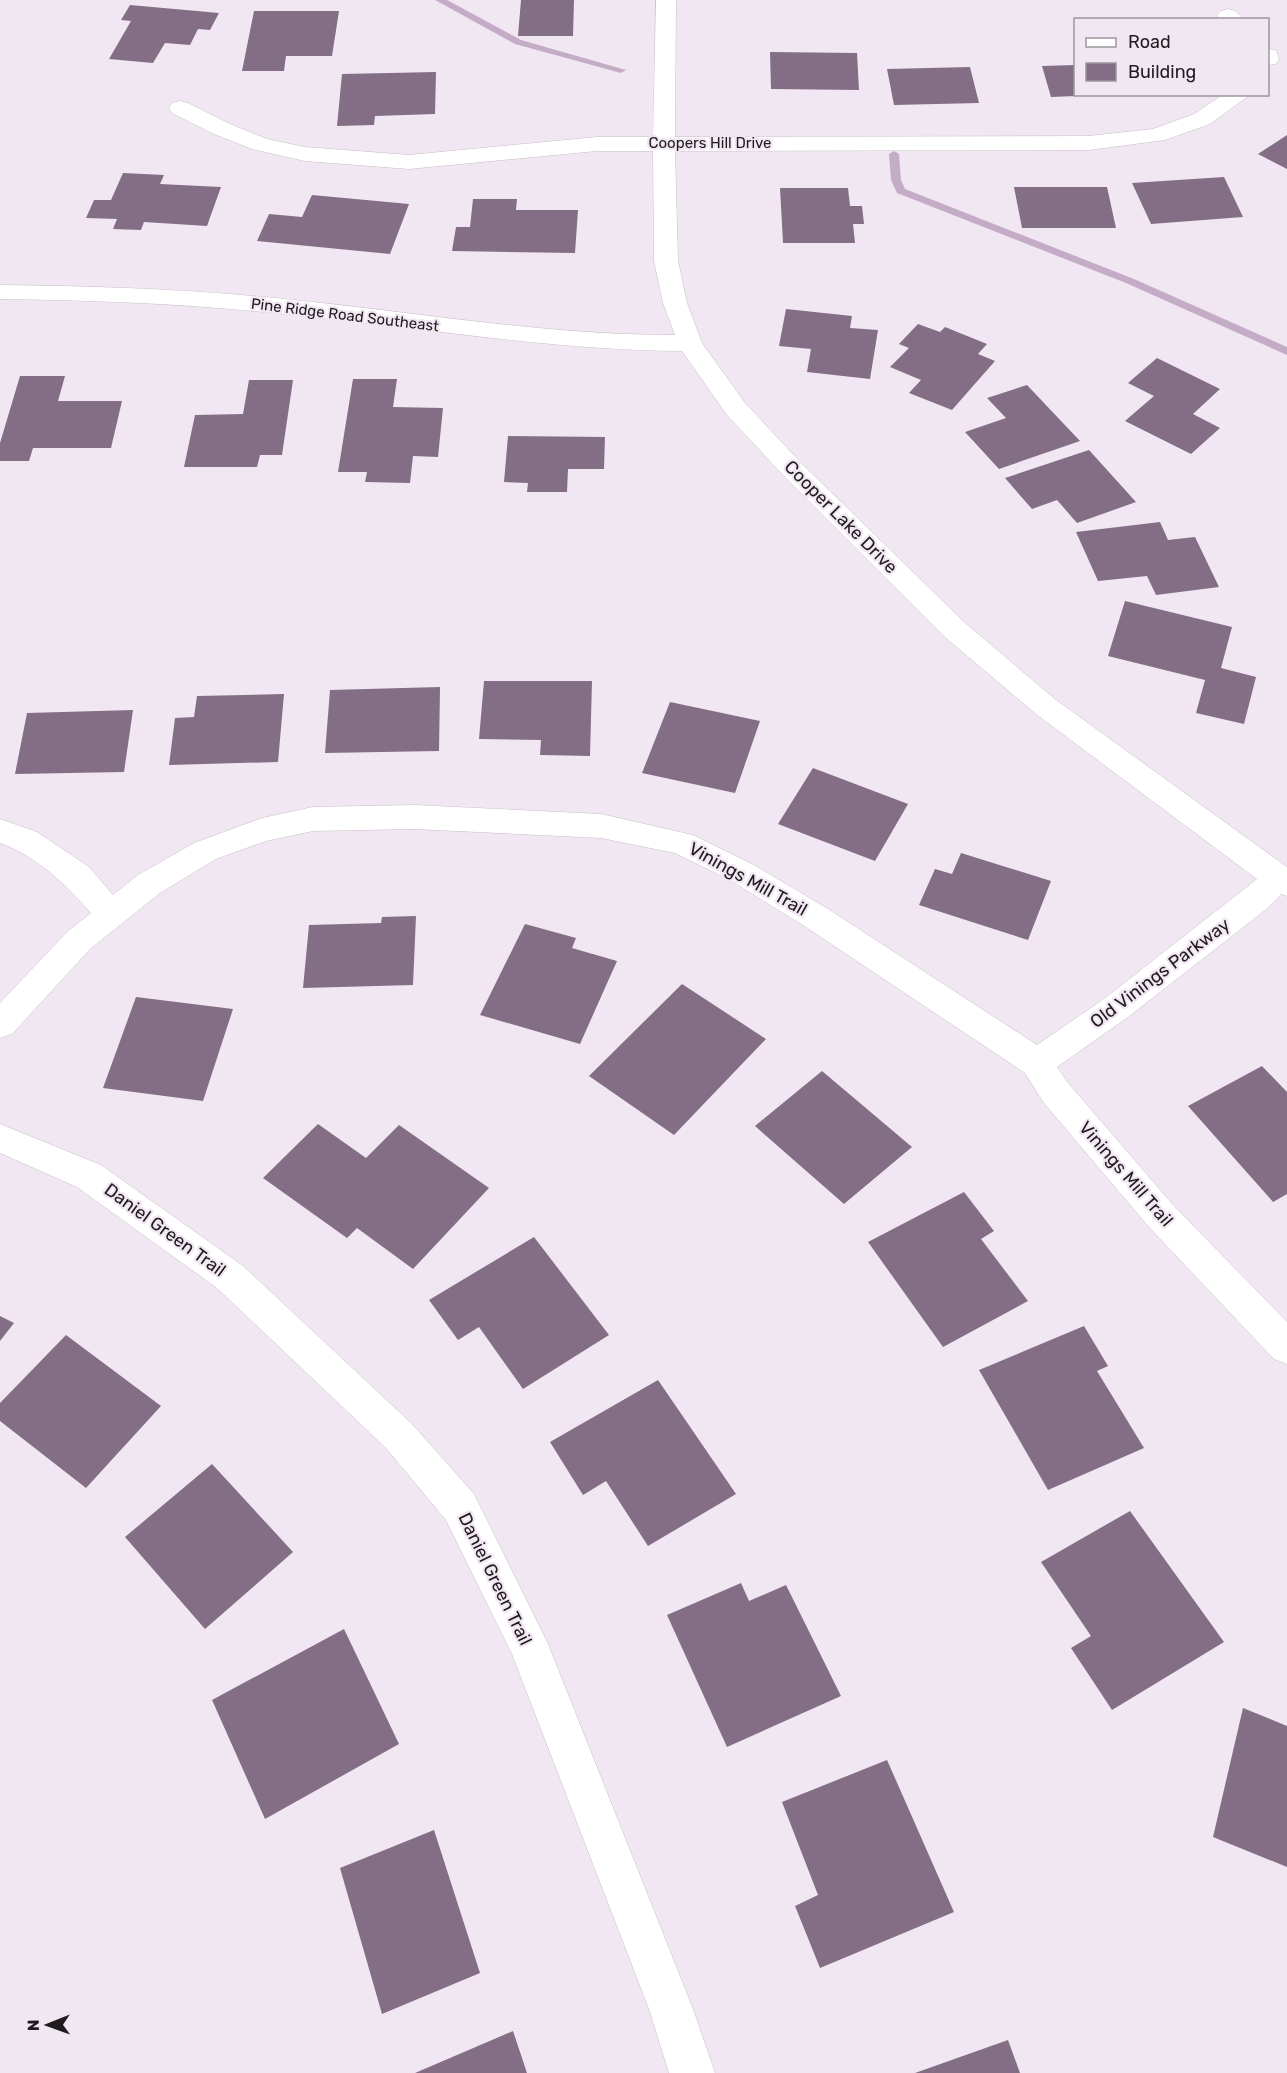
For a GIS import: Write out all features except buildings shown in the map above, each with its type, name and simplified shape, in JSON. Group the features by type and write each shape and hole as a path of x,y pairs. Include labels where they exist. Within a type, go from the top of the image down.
{"street":[{"name":"Cooper Lake Drive","path":"666,0 664,143 666,261 675,303 690,343 736,409 779,455 955,630 1046,707 1283,881"},
{"name":"Coopers Hill Drive","path":"180,108 222,129 260,144 306,154 409,162 561,146 664,143 1089,143 1157,135 1202,119 1237,96"},
{"name":"Pine Ridge Road Southeast","path":"0,292 100,294 215,301 354,314 542,338 632,344 690,343"},
{"name":"Vinings Mill Trail","path":"0,1025 79,940 149,884 205,851 262,830 313,819 414,817 601,826 682,843 743,873 817,918 1037,1063 1056,1093 1161,1216 1287,1347"},
{"path":"0,831 26,840 78,876 111,914"},
{"name":"Old Vinings Parkway","path":"1037,1063 1116,1008 1283,881"},
{"name":"Daniel Green Trail","path":"0,1138 89,1176 230,1276 399,1436 460,1507 528,1644 621,1877 671,2009 692,2073"}],"waterway":[{"path":"440,0 518,42 621,70"},
{"path":"894,154 896,180 901,191 1130,281 1287,351"}]}
